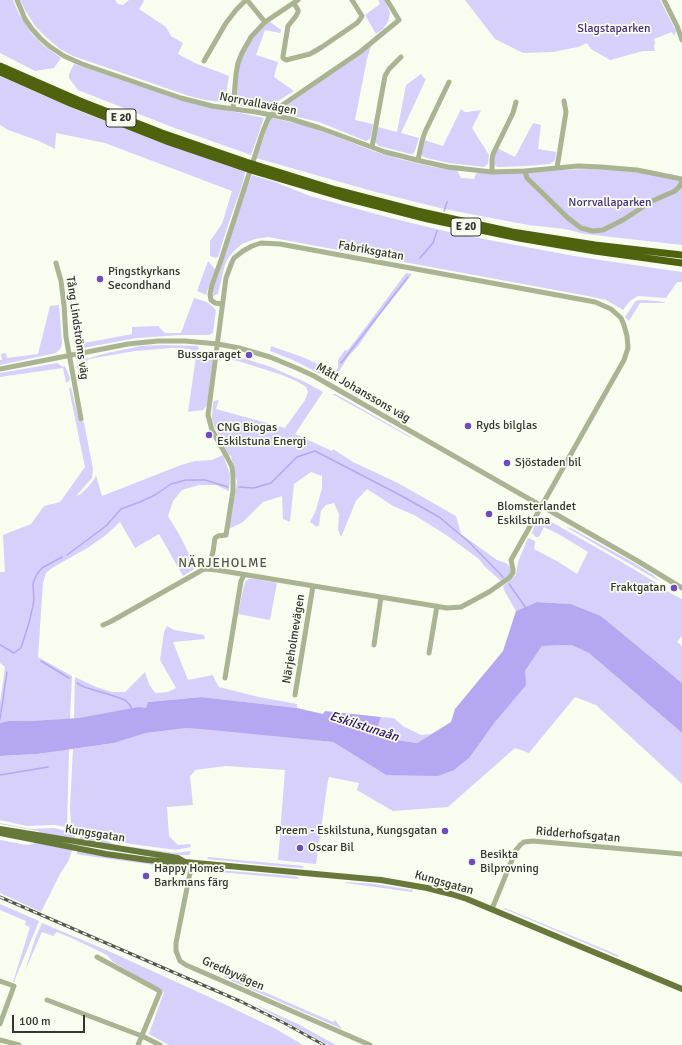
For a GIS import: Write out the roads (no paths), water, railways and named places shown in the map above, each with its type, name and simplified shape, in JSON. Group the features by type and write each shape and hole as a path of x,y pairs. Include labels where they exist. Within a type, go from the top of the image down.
{"highway":[{"name":"E 20","path":"0,66 72,98 245,165"},
{"name":"E 20","path":"0,72 45,93 169,142 368,204 460,226 570,248 682,263"},
{"name":"E 20","path":"255,168 369,199 485,226 554,239 682,255"}],"main road":[{"name":"Kungsgatan","path":"0,829 178,858 188,862"},
{"name":"Kungsgatan","path":"0,833 106,854 178,863 188,862 327,875 402,883 428,888 451,894 492,909 682,989"}],"street":[{"name":"Norrvallavägen","path":"17,0 25,19 32,29 49,46 64,56 82,64 181,98 206,104 291,119 385,152 459,168 492,172 582,166 618,168 682,180 679,187 675,191 652,201 623,220 603,230 593,231 582,228 568,218 527,178 525,171"},
{"path":"204,61 231,17 246,0 265,22"},
{"path":"233,109 236,74 242,53 251,37 265,22 296,2 298,12 288,26 283,58 286,60 310,54 360,21 362,16 352,0"},
{"path":"222,304 215,303 211,300 210,294 212,285 268,119 276,110 360,52 399,20 387,0"},
{"path":"664,0 682,40"},
{"path":"372,147 385,76 389,68 401,56"},
{"path":"418,160 425,132 449,82"},
{"path":"557,168 566,112 564,101"},
{"path":"492,172 493,154 513,113 516,102"},
{"name":"Fabriksgatan","path":"208,569 215,538 218,536 226,536 233,491 232,467 212,430 208,414 226,278 232,262 238,254 251,246 261,243 309,250 595,302 611,308 620,317 627,336 628,348 624,360 542,506"},
{"name":"Tång Lindströms väg","path":"56,264 61,280 66,337 81,420"},
{"name":"Mått Johanssons väg","path":"0,370 128,344 158,341 218,344 240,348 270,357 314,376 636,560 682,588"},
{"name":"Närjeholmevägen","path":"208,569 437,606 452,608 461,607 489,592 509,578 514,569 511,560 542,506"},
{"path":"103,625 201,570 208,569"},
{"path":"225,678 241,581 244,575"},
{"name":"Närjeholmevägen","path":"295,695 313,586"},
{"path":"374,645 381,597"},
{"path":"429,653 437,606"},
{"name":"Ridderhofsgatan","path":"492,909 516,850 524,842 528,841 682,854"},
{"name":"Gredbyvägen","path":"188,862 176,943 176,951 180,960 186,964 370,1045"},
{"path":"97,957 160,992 138,1045"},
{"path":"0,981 14,986 0,1024"},
{"path":"47,1000 142,1036 160,1045"},
{"path":"0,1040 19,1045"}],"water":[{"name":"Eskilstunaån","path":"537,602 571,604 601,616 682,683 682,733 589,653 571,645 542,646 525,671 526,685 495,722 470,757 454,770 438,776 386,775 333,742 187,728 146,733 114,743 37,754 0,756 0,723 8,721 79,718 139,707 146,708 148,702 201,697 297,708 323,714 325,711 381,717 377,729 383,738 417,743 451,722 455,709 503,651 516,611"}],"waterway":[{"path":"444,211 447,202"},
{"path":"420,258 433,243 437,231"},
{"path":"341,363 408,277"},
{"path":"239,487 254,488 271,483 297,457 315,451 439,517 469,542 503,577"},
{"path":"67,555 106,526 121,509 155,495 171,484 186,480 205,480 228,487"},
{"path":"0,645 14,653 21,648 34,601 33,583 37,574 42,568 62,557"},
{"path":"509,584 526,608"},
{"path":"41,661 69,678"},
{"path":"0,719 7,672"},
{"path":"77,683 84,687 125,700 132,709"},
{"path":"0,775 48,767"}],"railway":[{"path":"0,897 242,1002 324,1045"}],"place":[{"name":"Pingstkyrkans Secondhand","path":"100,279"},
{"name":"Bussgaraget","path":"249,355"},
{"name":"Ryds bilglas","path":"468,426"},
{"name":"CNG Biogas Eskilstuna Energi","path":"209,435"},
{"name":"Sjöstaden bil","path":"507,463"},
{"name":"Blomsterlandet Eskilstuna","path":"489,514"},
{"name":"Fraktgatan","path":"674,588"},
{"name":"Preem - Eskilstuna, Kungsgatan","path":"445,831"},
{"name":"Oscar Bil","path":"300,848"},
{"name":"Besikta Bilprovning","path":"472,862"},
{"name":"Happy Homes Barkmans färg","path":"146,876"}],"district":[{"name":"NÄRJEHOLME","path":"223,564"}],"park label":[{"name":"Slagstaparken","path":"614,29"},
{"name":"Norrvallaparken","path":"610,203"}]}
